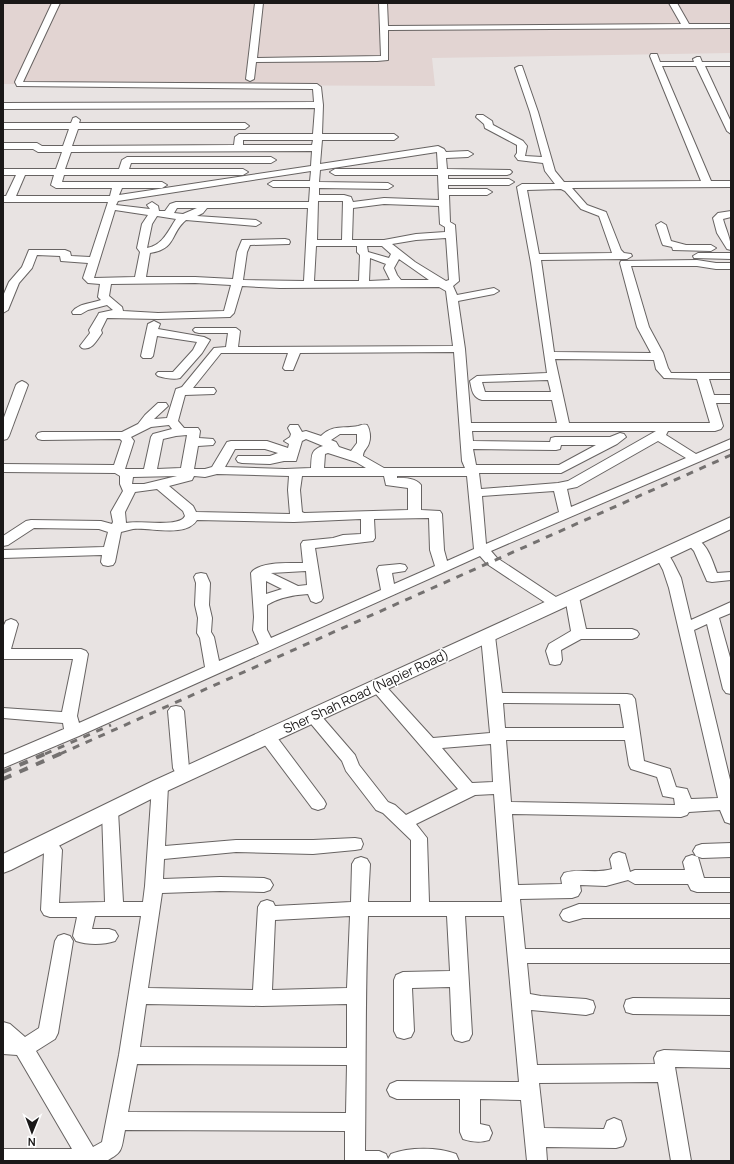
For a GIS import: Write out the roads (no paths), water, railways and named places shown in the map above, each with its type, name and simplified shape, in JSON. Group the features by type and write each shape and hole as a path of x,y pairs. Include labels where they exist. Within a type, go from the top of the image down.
{"main road":[{"name":"Sher Shah Road (Napier Road)","path":"3,864 160,786 488,636 731,517"},
{"name":"Sher Shah Road (Napier Road)","path":"3,852 182,768 662,555 731,522"}],"street":[{"path":"56,3 18,82 20,84 314,85 317,89 320,105 314,184 313,243 309,284"},
{"path":"250,79 259,3"},
{"path":"252,60 385,58 383,3"},
{"path":"673,3 686,26"},
{"path":"384,28 731,26"},
{"path":"706,184 655,60 731,64"},
{"path":"698,62 731,132"},
{"path":"519,68 534,112 550,171 561,185 568,189 584,207 603,214 616,251 621,256"},
{"path":"3,106 320,105"},
{"path":"480,118 489,124 488,126 520,143 522,146 521,158 546,160"},
{"path":"3,126 47,122 75,123 107,126 135,137 210,137 224,148 316,148"},
{"path":"3,133 41,134 47,122"},
{"path":"75,123 56,185 173,185 176,189"},
{"path":"99,149 107,126"},
{"path":"3,146 38,142 38,149 99,149 135,137 210,137 245,126"},
{"path":"238,148 239,137 317,137 351,150 433,149 441,151 444,177 446,224 450,226 453,276 446,288 459,349 468,461 472,470 476,494 480,547 492,561 559,600 578,634"},
{"path":"315,170 351,150 394,137"},
{"path":"221,172 224,148"},
{"path":"272,148 272,177"},
{"path":"441,155 468,154"},
{"path":"123,172 127,160 271,160"},
{"path":"112,203 176,189 315,170 384,172 509,182"},
{"path":"3,172 221,172 272,177 314,184 388,186"},
{"path":"22,172 7,198 112,203 184,217 205,212 222,205 314,202 347,198 349,204 347,243"},
{"path":"349,204 386,192 388,186 384,177 384,172"},
{"path":"444,177 507,172"},
{"path":"564,427 549,355 535,257 522,187 557,187 561,185 731,184"},
{"path":"118,185 88,278 92,281 195,280 241,283 398,283 491,291"},
{"path":"444,192 487,192"},
{"path":"395,194 412,202"},
{"path":"144,201 155,208 155,212"},
{"path":"349,204 389,202 445,203"},
{"path":"155,212 205,212 256,223"},
{"path":"140,281 145,251 142,248 147,224 155,212"},
{"path":"731,214 721,215 718,218 722,233 731,248"},
{"path":"145,251 158,249 169,239 180,220 184,217"},
{"path":"661,225 667,243 682,248 731,248"},
{"path":"388,233 399,241 409,262"},
{"path":"313,243 384,243 416,237 450,234"},
{"path":"86,346 96,333 94,330 100,323 103,315 226,315 229,313 241,283 242,252 246,242 285,242"},
{"path":"362,243 362,252 364,254 364,283"},
{"path":"384,243 446,288"},
{"path":"3,310 14,282 27,268 33,252 65,253 65,259 94,260"},
{"path":"397,252 389,268 392,276 398,283"},
{"path":"364,254 375,256 391,263"},
{"path":"535,257 731,256"},
{"path":"731,266 716,266 697,263 625,264 643,327 658,357 662,369 668,376 731,376"},
{"path":"163,280 166,269"},
{"path":"106,281 103,298 109,301 118,310 118,313 116,314"},
{"path":"77,312 85,307 96,306 109,301"},
{"path":"147,356 156,316"},
{"path":"199,330 234,331 232,348 235,350"},
{"path":"153,332 204,340 198,351 176,376 162,374"},
{"path":"180,392 186,389 202,367 218,350 459,349"},
{"path":"289,368 295,350"},
{"path":"549,355 658,357"},
{"path":"187,364 202,367"},
{"path":"554,376 480,378 476,381 478,393 482,396 558,396"},
{"path":"465,427 564,427 659,432 715,428 717,426 702,376"},
{"path":"3,436 22,385"},
{"path":"180,392 210,391"},
{"path":"176,426 180,392"},
{"path":"709,399 731,398"},
{"path":"143,425 146,419 162,406"},
{"path":"42,436 124,436 143,425 176,426 194,431 187,476 160,485 128,489"},
{"path":"148,470 156,437 176,426"},
{"path":"3,468 123,471 148,470 205,473 250,462 284,457 292,458 297,434 294,428"},
{"path":"317,472 319,452 326,449 328,445 327,436 339,430 363,429 363,443 357,451 356,457"},
{"path":"659,432 696,459"},
{"path":"476,494 560,487 572,484 659,432"},
{"path":"217,470 231,445 267,445 295,440 306,435 385,471 391,482 407,482 407,484 415,485 414,514"},
{"path":"3,554 110,552 117,524 118,512 128,489 123,471 128,441 124,436"},
{"path":"250,462 296,472 559,469 617,439 554,440 467,445"},
{"path":"554,440 559,469"},
{"path":"192,442 209,442"},
{"path":"3,762 71,725 213,669 442,568 731,444"},
{"path":"250,462 253,445"},
{"path":"267,445 278,451 284,451 284,457"},
{"path":"296,472 294,490 296,513 300,517"},
{"path":"160,485 188,509 192,516"},
{"path":"560,487 566,515"},
{"path":"192,516 294,518 435,514 437,550 442,568"},
{"path":"258,573 295,590 315,594 312,568 310,567 308,544 335,542 343,539 368,538 367,515"},
{"path":"3,542 30,524 183,525 190,521 192,516"},
{"path":"692,541 700,549 712,578 731,576"},
{"path":"662,555 667,561 686,628 715,746 729,811 684,806"},
{"path":"258,573 272,568 310,567"},
{"path":"389,592 384,569 400,568"},
{"path":"258,573 261,624 260,630 268,645"},
{"path":"201,577 203,583 202,604 205,618 204,633 208,637 213,669"},
{"path":"260,603 278,594 295,590"},
{"path":"686,628 731,607"},
{"path":"712,616 731,689"},
{"path":"11,624 3,653 81,654 71,725"},
{"path":"555,660 553,651 554,647 578,634 632,634"},
{"path":"488,636 510,892 537,1161"},
{"path":"377,686 469,791"},
{"path":"494,698 627,698 637,765 664,773 669,792 681,792 684,806"},
{"path":"176,711 182,768"},
{"path":"3,713 42,717 71,725"},
{"path":"312,716 349,759 352,767 382,806 390,809 419,838 420,909"},
{"path":"429,744 497,736 632,734"},
{"path":"267,736 318,804"},
{"path":"3,1159 90,1160 111,1148 129,1055 151,909 154,886 160,786"},
{"path":"404,823 472,789 501,788"},
{"path":"503,808 680,811 684,806"},
{"path":"110,811 114,909"},
{"path":"46,843 53,850 50,910 151,909"},
{"path":"156,853 236,846 313,847 355,844"},
{"path":"510,892 572,891 570,878 606,879 625,873 697,863 731,850"},
{"path":"697,863 697,885 731,885"},
{"path":"361,864 356,996 357,1057 355,1160 379,1161"},
{"path":"154,886 220,884 264,885"},
{"path":"87,909 82,936 109,936"},
{"path":"456,909 462,1034"},
{"path":"262,998 267,910 512,909"},
{"path":"569,915 575,914 579,911 731,911"},
{"path":"3,1046 24,1047 48,1033 64,941"},
{"path":"517,956 731,956"},
{"path":"404,1031 403,980 459,979"},
{"path":"138,996 262,998 356,996"},
{"path":"522,1000 541,1004 586,1007"},
{"path":"633,1006 731,1007"},
{"path":"3,1030 24,1047 90,1160"},
{"path":"129,1055 357,1057"},
{"path":"681,1161 664,1058 731,1060"},
{"path":"397,1090 470,1090 530,1083 666,1073"},
{"path":"470,1090 470,1132 482,1133"},
{"path":"117,1121 356,1122"},
{"path":"535,1137 616,1139 614,1127"},
{"path":"398,1161 421,1159 449,1161"}],"railway":[{"path":"60,754 731,455"},
{"path":"45,754 111,725"},
{"path":"3,772 47,753"},
{"path":"3,779 62,753"}]}
